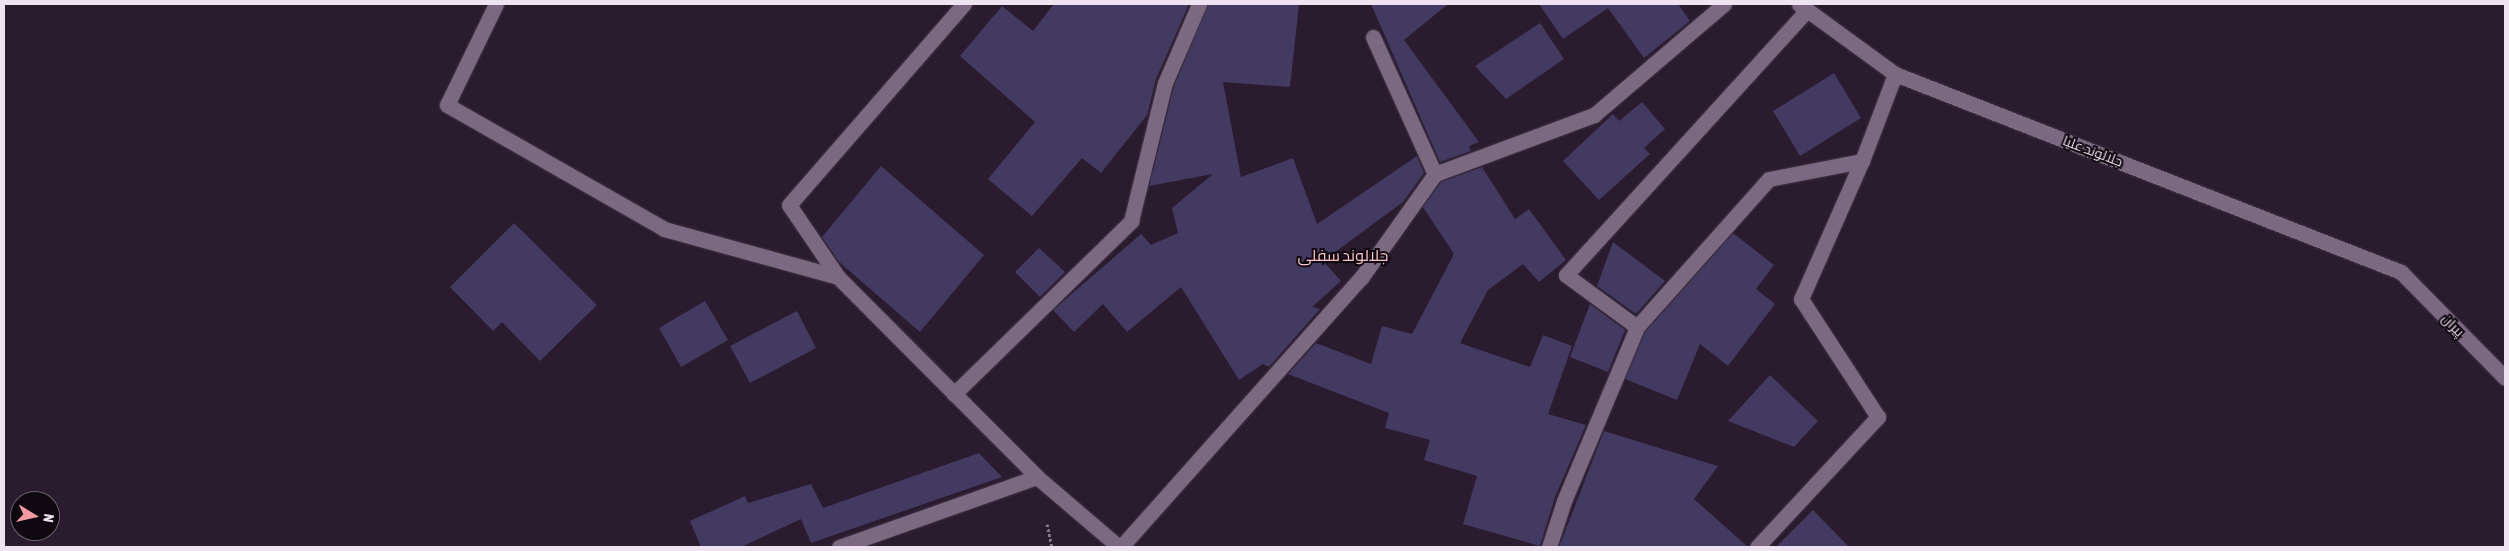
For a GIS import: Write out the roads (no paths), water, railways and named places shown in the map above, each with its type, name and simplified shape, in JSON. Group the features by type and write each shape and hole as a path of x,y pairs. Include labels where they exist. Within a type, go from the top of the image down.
{"street":[{"path":"496,4 447,105 664,229 838,277"},
{"path":"964,4 789,205 838,277 1038,477 1120,547 1360,278 1435,174 1594,116 1724,4"},
{"path":"954,394 1131,221 1164,83 1199,4"},
{"path":"1637,327 1566,275 1803,7"},
{"name":"جلالوند علیا","path":"1803,7 1895,74 2401,272"},
{"path":"1373,37 1435,174"},
{"path":"1757,547 1878,417 1801,300 1862,160 1895,74"},
{"path":"1549,547 1564,501 1637,327 1768,179 1862,160"},
{"name":"پیران","path":"2401,272 2505,378"},
{"path":"840,547 1038,477"}],"district":[{"name":"جلالوند سفلی","path":"1343,255"}]}
